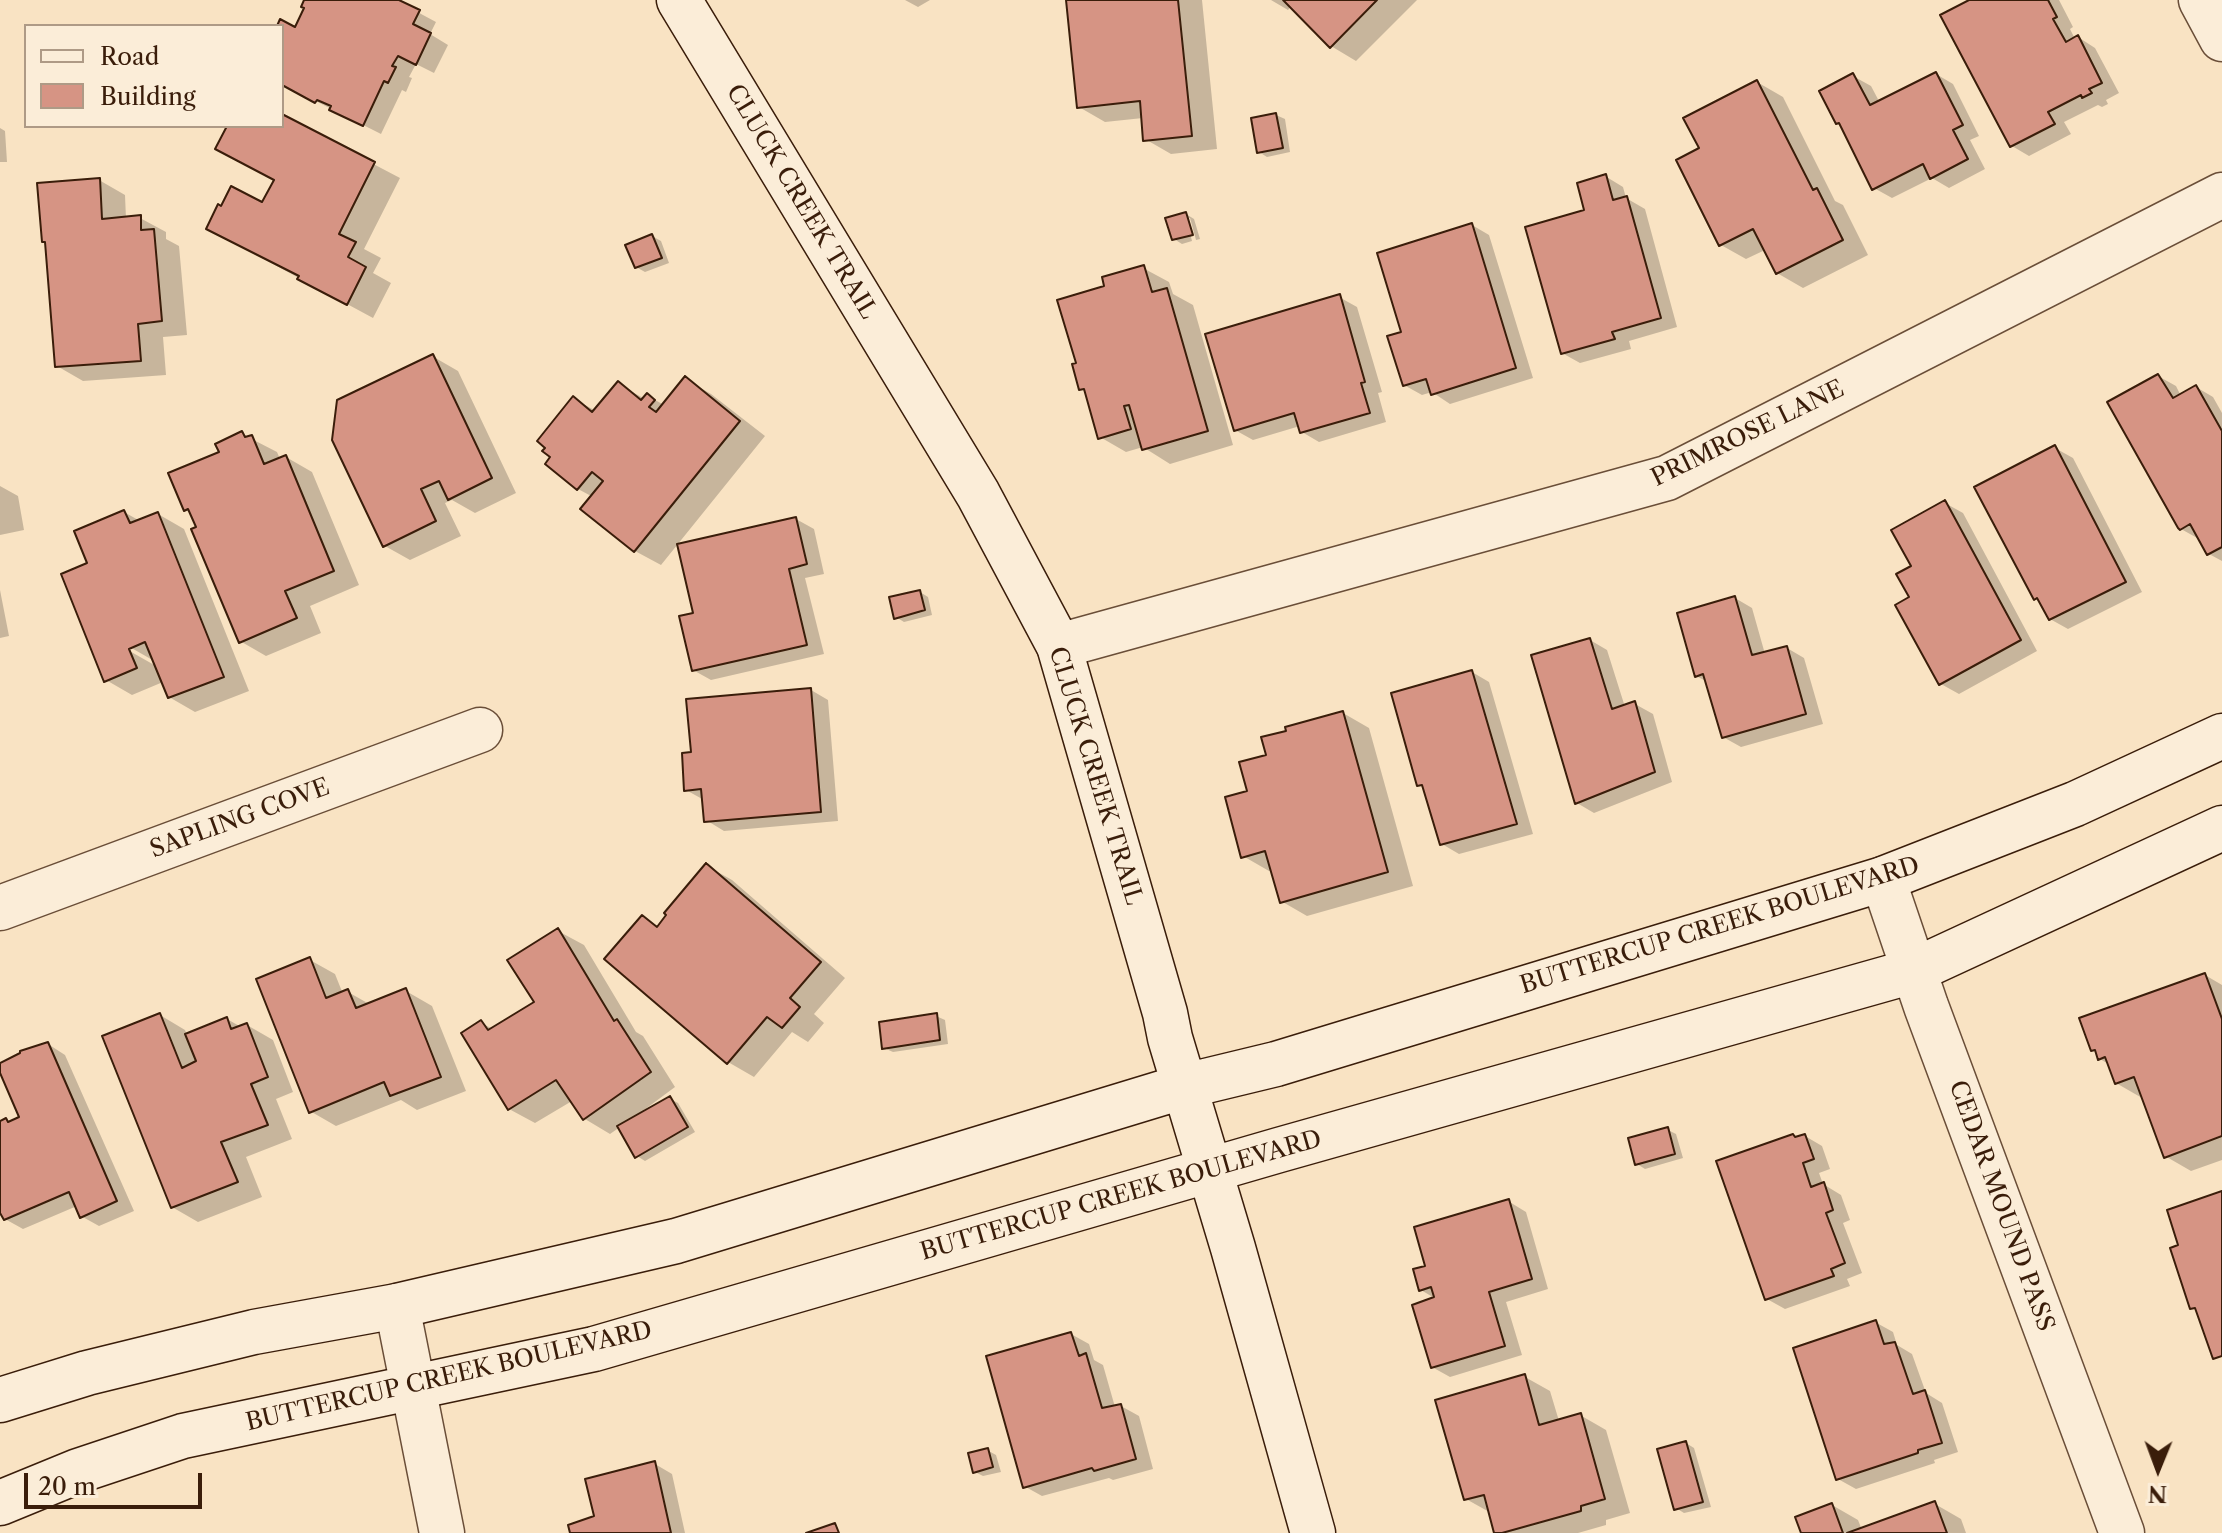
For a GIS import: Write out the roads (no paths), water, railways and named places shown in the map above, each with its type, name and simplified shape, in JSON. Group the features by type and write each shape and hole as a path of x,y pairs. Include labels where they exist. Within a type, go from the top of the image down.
{"street":[{"name":"CLUCK CREEK TRAIL","path":"679,0 978,494 1059,646 1313,1533"},
{"path":"2201,0 2222,39"},
{"name":"PRIMROSE LANE","path":"1059,646 1667,478 2222,195"},
{"name":"SAPLING COVE","path":"0,908 480,730"},
{"name":"BUTTERCUP CREEK BOULEVARD","path":"0,1400 87,1373 254,1332 397,1306 676,1241 1185,1086 1276,1064 1883,879 2075,804 2222,736"},
{"name":"BUTTERCUP CREEK BOULEVARD","path":"0,1503 78,1471 183,1436 594,1349 1913,971 2222,828"},
{"name":"CEDAR MOUND PASS","path":"1883,879 1913,971 2122,1533"},
{"path":"397,1306 442,1533"}]}
